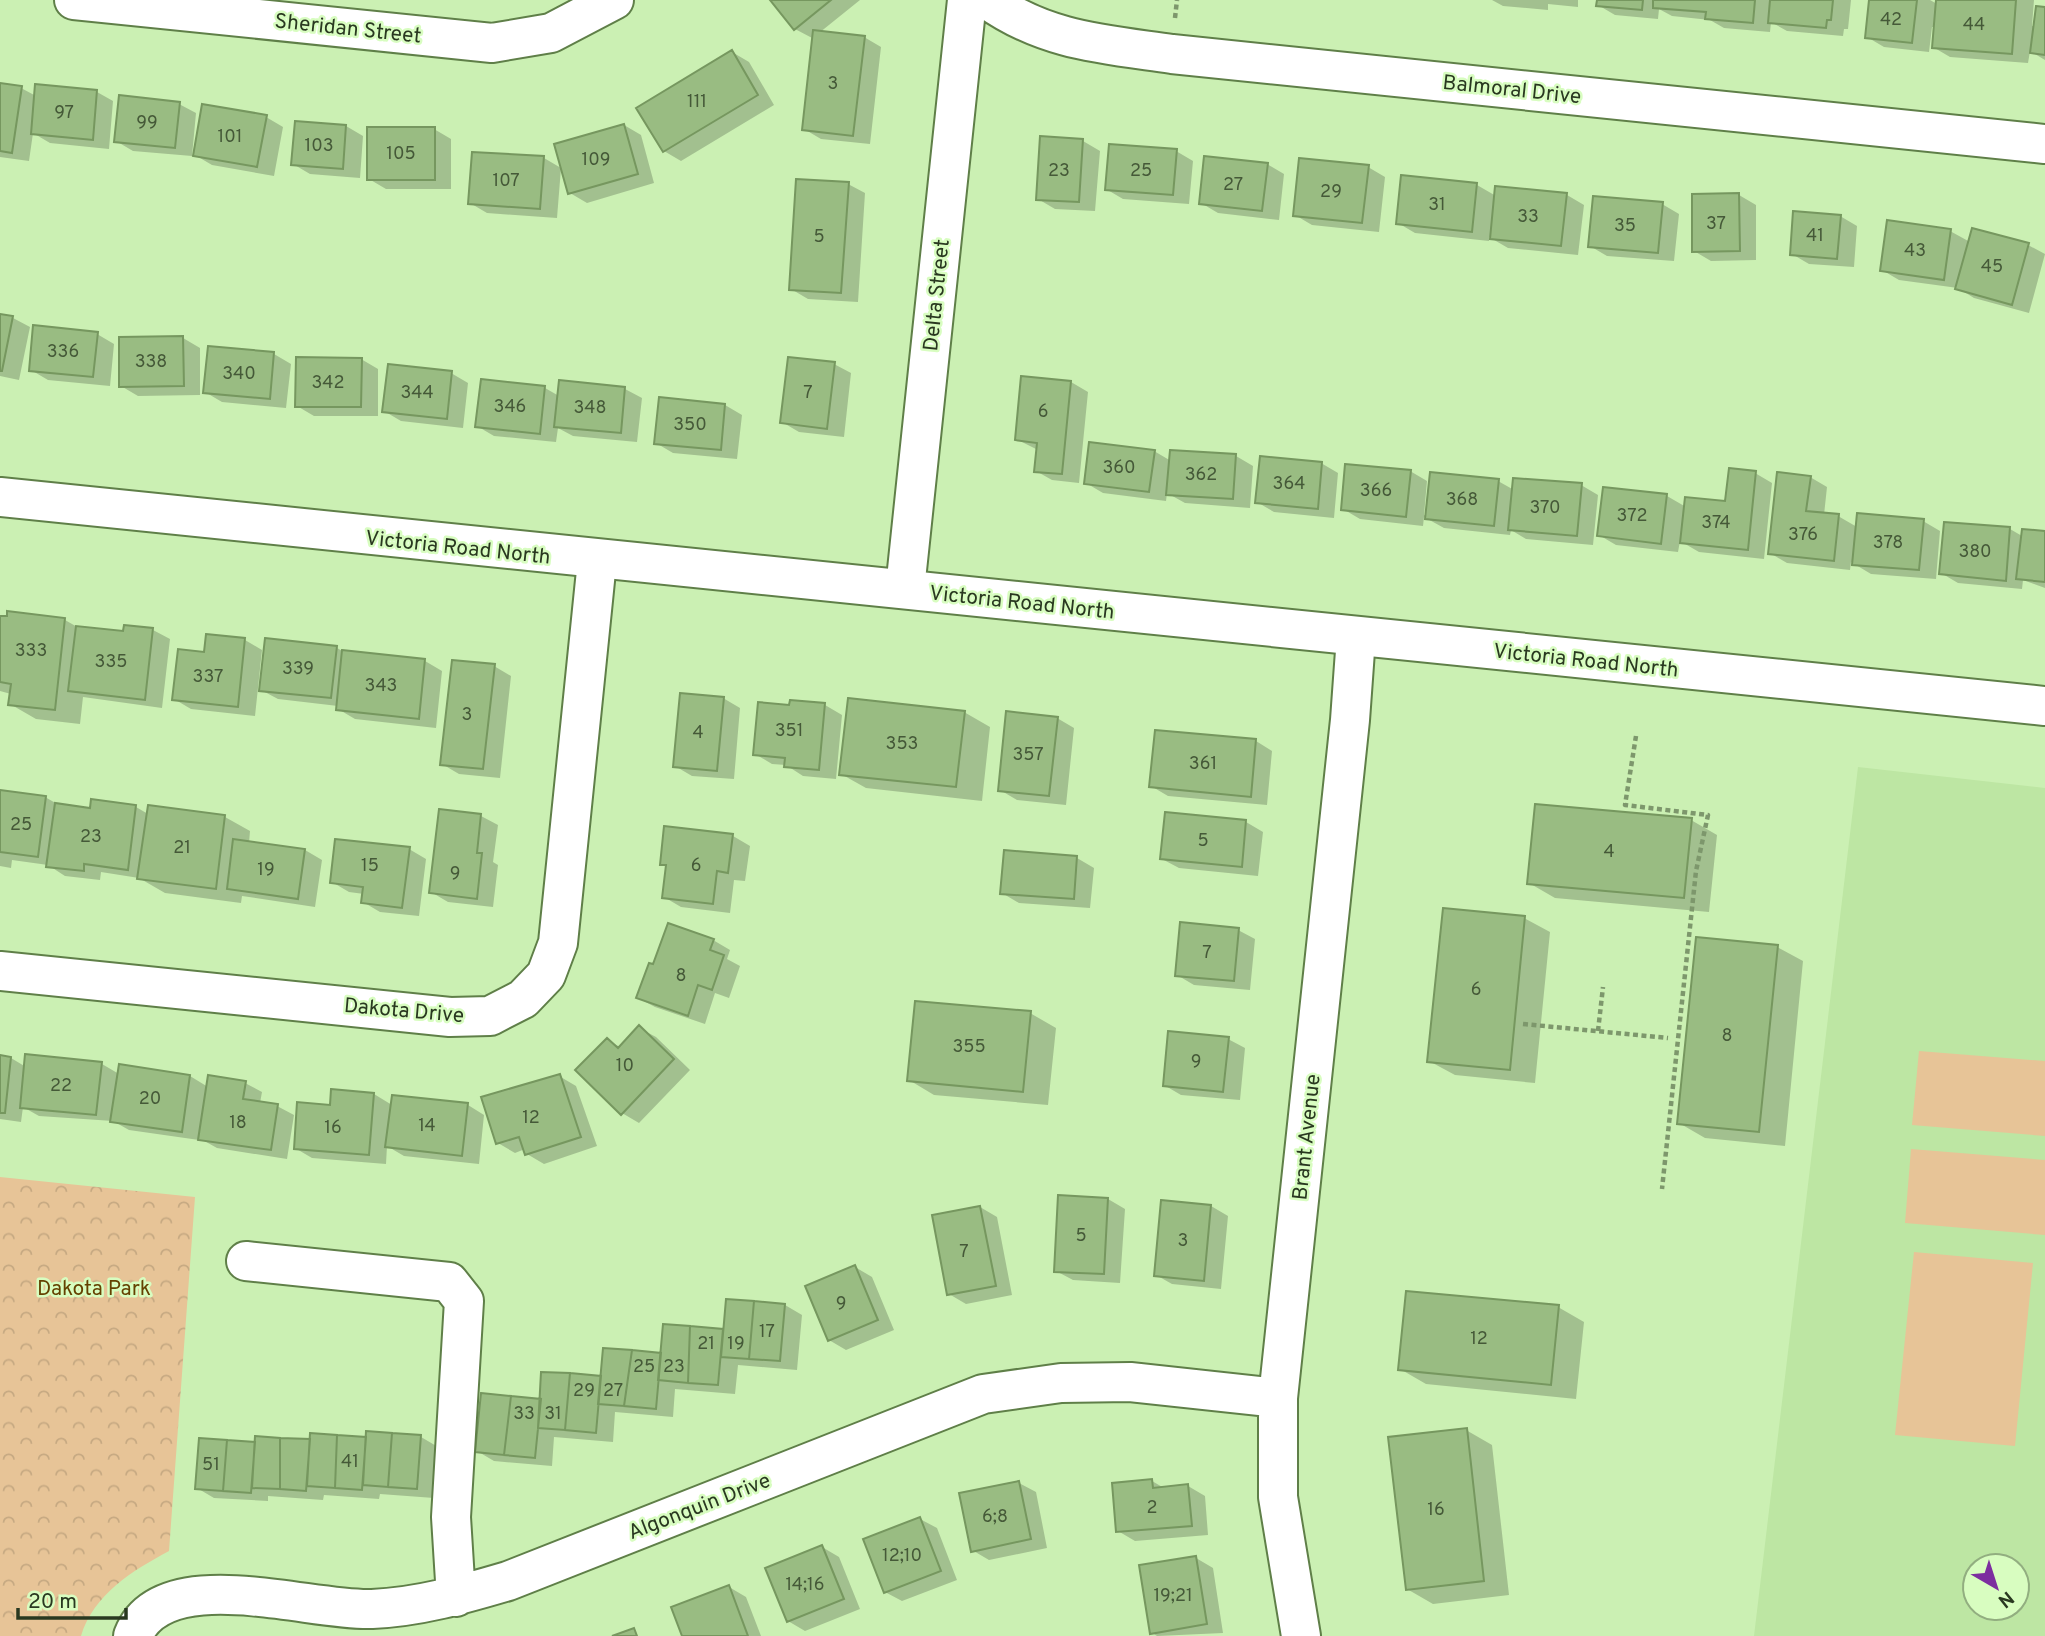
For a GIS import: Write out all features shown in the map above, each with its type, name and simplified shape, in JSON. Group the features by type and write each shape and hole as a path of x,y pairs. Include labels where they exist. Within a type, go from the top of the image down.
{"street":[{"name":"Sheridan Street","path":"74,0 492,43 551,33 614,0"},
{"name":"Delta Street","path":"905,589 967,0"},
{"name":"Balmoral Drive","path":"988,0 1015,19 1042,31 1072,39 1159,52 2045,144"},
{"name":"Victoria Road North","path":"0,497 597,561 905,589 2045,706"},
{"name":"Dakota Drive","path":"0,971 450,1017 490,1016 523,999 546,975 558,943 597,561"},
{"name":"Brant Avenue","path":"1301,1636 1279,1497 1278,1398 1349,734 1356,637"},
{"path":"246,1261 449,1282 464,1301 451,1517 456,1597"},
{"name":"Algonquin Drive","path":"133,1636 138,1623 174,1599 208,1594 371,1609 456,1597 508,1581 983,1394 1060,1383 1130,1382 1278,1398"}],"path":[{"path":"1636,736 1625,805 1707,815 1696,871 1662,1189"},
{"path":"1598,1031 1603,987"},
{"path":"1524,1024 1668,1038"}],"shaded area":[{"path":"1858,767 2045,788 2045,1636 1754,1636"}],"green space":[{"path":"1919,1051 2045,1061 2045,1136 1912,1125"},
{"path":"1911,1149 2045,1160 2045,1235 1905,1223"},
{"name":"Dakota Park","path":"0,1177 195,1197 169,1551 116,1585 95,1608 81,1636 0,1636"},
{"path":"1914,1252 2033,1263 2015,1446 1895,1435"}],"building":[{"path":"770,0 831,0 794,30"},
{"path":"1597,0 1643,0 1642,10 1596,6"},
{"path":"1653,0 1755,0 1753,23 1705,19 1706,12 1653,8"},
{"path":"1770,0 1833,0 1831,20 1827,20 1826,28 1768,23"},
{"path":"1869,0 1917,0 1912,43 1865,38"},
{"path":"1936,0 2016,0 2012,54 1932,48"},
{"path":"2036,6 2045,7 2045,55 2030,53"},
{"path":"813,30 865,36 853,136 802,130"},
{"path":"732,50 758,95 663,152 636,108"},
{"path":"0,83 22,86 12,153 0,151"},
{"path":"35,84 97,90 93,140 31,134"},
{"path":"119,95 180,102 175,148 114,142"},
{"path":"202,104 267,115 257,167 193,156"},
{"path":"295,121 346,125 343,169 291,165"},
{"path":"624,124 638,174 568,194 554,144"},
{"path":"367,127 435,127 435,180 367,180"},
{"path":"1040,136 1083,139 1079,202 1036,200"},
{"path":"1109,144 1177,149 1173,195 1105,190"},
{"path":"472,152 544,156 540,209 468,204"},
{"path":"1204,156 1268,163 1262,211 1199,204"},
{"path":"1299,158 1369,165 1362,223 1293,216"},
{"path":"1401,175 1477,183 1472,232 1396,224"},
{"path":"796,179 849,182 841,293 789,290"},
{"path":"1495,186 1567,193 1561,246 1490,239"},
{"path":"1739,193 1740,251 1692,252 1692,194"},
{"path":"1593,196 1663,202 1658,253 1588,247"},
{"path":"1793,211 1841,215 1837,259 1790,255"},
{"path":"1887,220 1951,229 1944,280 1880,271"},
{"path":"1972,228 2029,243 2012,305 1955,289"},
{"path":"0,314 13,316 2,371 0,371"},
{"path":"33,325 98,332 93,377 29,371"},
{"path":"183,336 184,386 119,387 119,337"},
{"path":"208,346 274,352 270,399 203,393"},
{"path":"296,357 362,358 361,407 295,407"},
{"path":"788,357 835,362 827,429 780,423"},
{"path":"388,364 452,371 447,419 382,412"},
{"path":"1021,376 1071,381 1062,474 1034,472 1037,443 1015,440"},
{"path":"481,379 545,386 540,434 475,427"},
{"path":"559,380 625,387 621,433 554,427"},
{"path":"659,397 725,404 721,450 654,444"},
{"path":"1089,442 1155,450 1149,492 1084,484"},
{"path":"1170,450 1236,454 1233,499 1166,495"},
{"path":"1260,456 1322,462 1318,509 1255,503"},
{"path":"1345,464 1411,470 1406,517 1341,510"},
{"path":"1729,468 1756,471 1748,550 1680,543 1685,497 1725,501"},
{"path":"1430,472 1499,479 1494,526 1425,519"},
{"path":"1777,472 1811,476 1806,511 1839,514 1834,561 1768,554"},
{"path":"1513,478 1582,483 1577,536 1508,530"},
{"path":"1603,487 1667,494 1661,544 1597,536"},
{"path":"1857,513 1924,519 1919,570 1852,565"},
{"path":"1944,522 2010,527 2006,581 1939,574"},
{"path":"2022,529 2045,531 2045,582 2016,579"},
{"path":"7,611 65,618 55,710 8,705 11,684 0,682 0,616 7,616"},
{"path":"124,625 153,628 145,700 68,691 76,626 123,631"},
{"path":"206,634 245,638 238,707 172,700 178,649 204,652"},
{"path":"265,638 337,646 331,698 259,691"},
{"path":"342,650 425,659 419,719 336,710"},
{"path":"452,660 495,664 483,769 440,765"},
{"path":"680,693 724,697 717,771 673,767"},
{"path":"848,698 965,711 956,787 839,775"},
{"path":"790,700 825,703 819,770 784,767 785,758 753,755 758,702 789,705"},
{"path":"1006,711 1058,717 1049,796 998,791"},
{"path":"1155,730 1256,739 1251,797 1149,787"},
{"path":"0,790 46,796 38,857 0,852"},
{"path":"91,799 136,805 128,870 84,864 84,871 46,867 55,803 90,808"},
{"path":"1535,804 1692,818 1684,898 1527,884"},
{"path":"148,805 225,815 216,889 137,879"},
{"path":"439,809 481,814 477,853 482,853 477,899 429,893"},
{"path":"1165,812 1246,820 1242,867 1160,859"},
{"path":"664,826 733,834 728,873 717,871 713,904 662,898 666,865 660,865"},
{"path":"233,839 305,849 298,899 227,889"},
{"path":"335,839 410,847 402,908 361,903 363,887 330,883"},
{"path":"1004,850 1077,856 1074,899 1000,894"},
{"path":"1443,908 1525,916 1510,1070 1427,1062"},
{"path":"1180,922 1239,928 1234,981 1175,976"},
{"path":"668,923 714,939 710,950 724,955 712,990 698,985 688,1016 636,998 649,963 653,964"},
{"path":"1696,937 1778,945 1759,1132 1677,1124"},
{"path":"915,1001 1031,1011 1023,1092 907,1081"},
{"path":"639,1025 674,1059 621,1115 575,1070 607,1038 618,1048"},
{"path":"1168,1031 1229,1037 1223,1092 1163,1086"},
{"path":"25,1054 102,1062 96,1115 20,1108"},
{"path":"0,1055 11,1057 5,1113 0,1113"},
{"path":"119,1064 190,1075 182,1132 110,1122"},
{"path":"560,1074 581,1137 525,1155 519,1137 496,1144 481,1097"},
{"path":"208,1075 246,1081 243,1099 278,1104 271,1150 198,1140"},
{"path":"331,1089 374,1093 369,1155 294,1149 297,1102 330,1105"},
{"path":"392,1095 468,1103 462,1156 385,1147"},
{"path":"1058,1195 1108,1198 1104,1274 1054,1272"},
{"path":"1161,1200 1211,1205 1204,1281 1154,1276"},
{"path":"980,1206 996,1286 947,1295 932,1215"},
{"path":"855,1265 878,1320 828,1341 805,1286"},
{"path":"1406,1291 1559,1305 1551,1385 1398,1370"},
{"path":"726,1299 754,1301 749,1359 721,1357"},
{"path":"754,1301 785,1304 780,1361 749,1359"},
{"path":"663,1324 690,1326 688,1383 658,1380"},
{"path":"690,1326 723,1329 718,1385 688,1383"},
{"path":"603,1348 632,1350 624,1406 598,1404"},
{"path":"632,1350 661,1353 656,1409 624,1406"},
{"path":"541,1372 570,1373 565,1430 538,1428"},
{"path":"570,1373 601,1376 596,1433 565,1430"},
{"path":"481,1393 511,1396 504,1455 475,1452"},
{"path":"511,1396 541,1399 535,1458 504,1455"},
{"path":"1467,1428 1484,1581 1406,1590 1388,1437"},
{"path":"366,1431 392,1433 388,1487 363,1485"},
{"path":"310,1433 337,1435 335,1488 307,1486"},
{"path":"392,1433 421,1435 417,1489 388,1487"},
{"path":"337,1435 366,1437 362,1490 335,1488"},
{"path":"255,1436 280,1438 280,1489 252,1488"},
{"path":"199,1438 227,1440 223,1491 195,1489"},
{"path":"280,1438 310,1439 306,1491 280,1489"},
{"path":"227,1440 255,1442 251,1493 223,1491"},
{"path":"1152,1479 1153,1488 1188,1484 1192,1526 1116,1532 1112,1483"},
{"path":"1019,1481 1031,1539 971,1552 959,1493"},
{"path":"920,1517 941,1571 884,1593 863,1539"},
{"path":"822,1545 844,1599 787,1622 765,1568"},
{"path":"1196,1556 1207,1624 1150,1634 1139,1565"},
{"path":"729,1585 748,1636 682,1636 671,1607"},
{"path":"634,1628 637,1636 612,1636"}]}
